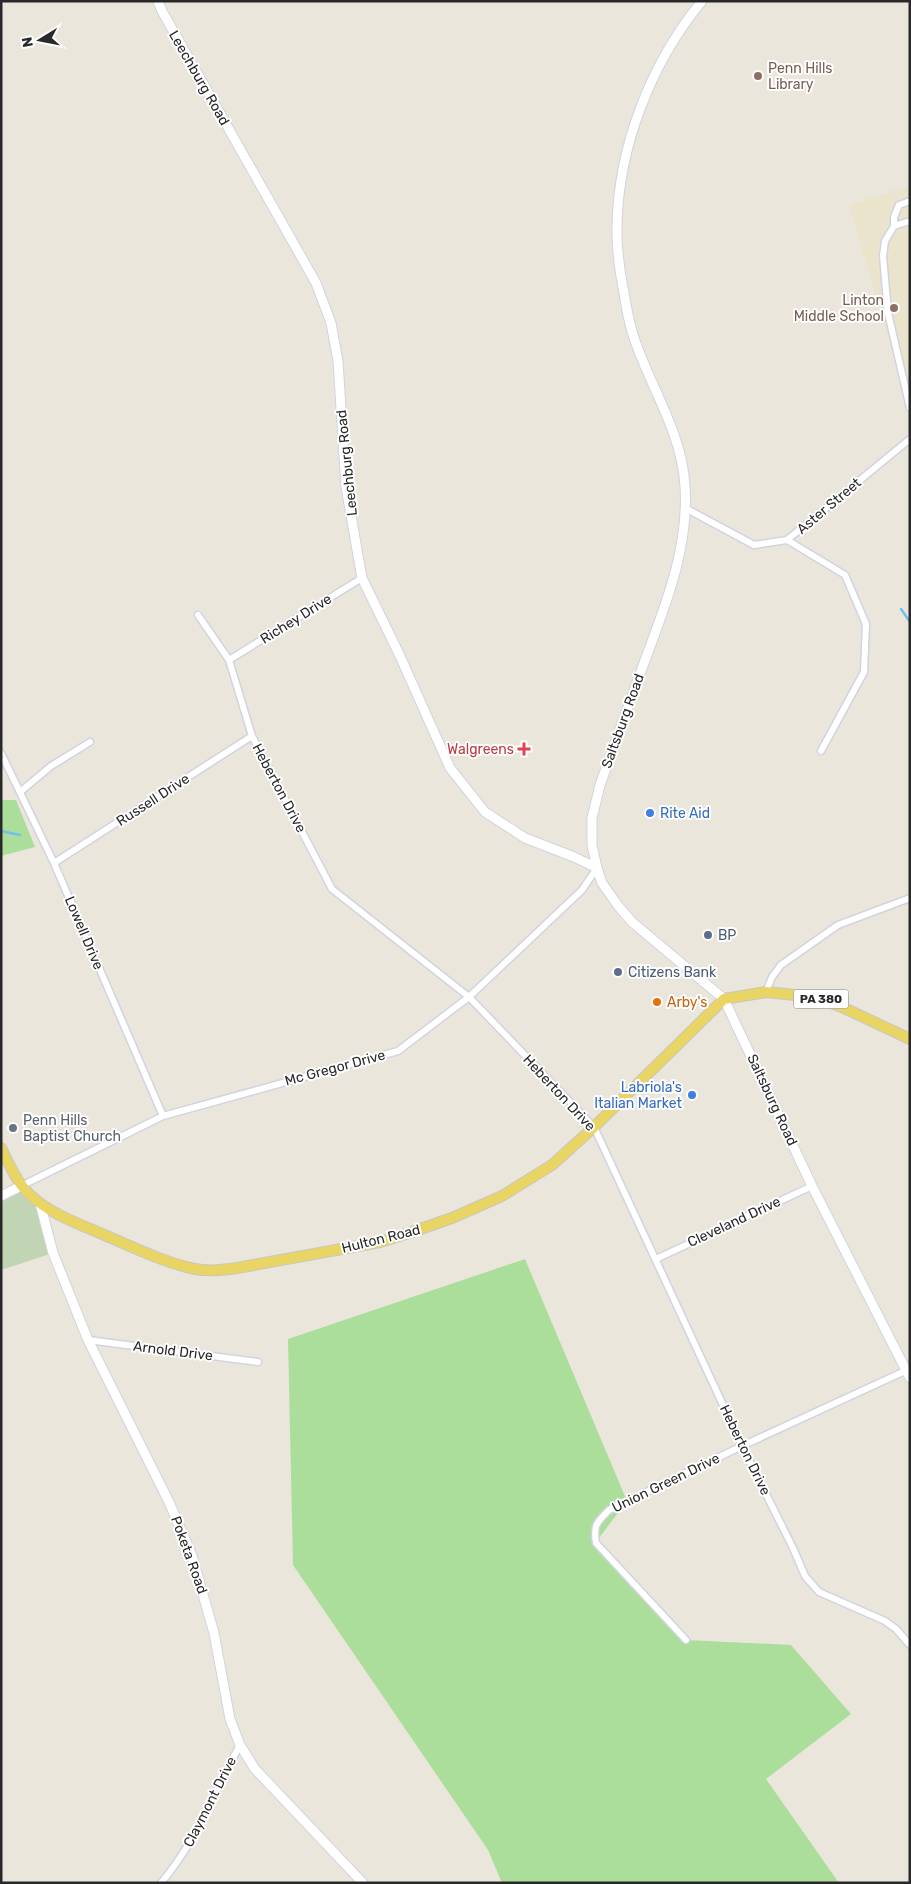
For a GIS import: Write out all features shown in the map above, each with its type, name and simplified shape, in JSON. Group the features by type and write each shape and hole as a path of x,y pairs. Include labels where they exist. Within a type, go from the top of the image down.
{"main road":[{"name":"PA 380","path":"724,999 766,992 815,997 844,1008 910,1040"},
{"name":"Hulton Road","path":"1,1148 22,1186 40,1203 65,1218 170,1262 198,1270 238,1268 380,1242 481,1206 502,1196 552,1165 594,1127 724,999"}],"street":[{"name":"Leechburg Road","path":"158,1 316,283 331,323 338,361 346,487 362,578 400,656 450,768 485,812 525,838 597,868"},
{"name":"Saltsburg Road","path":"702,1 679,32 645,96 623,165 616,228 618,257 628,314 636,346 670,420 678,443 685,487 685,508 682,539 674,582 595,803 592,818 592,845 597,868 609,894 632,922 724,999 812,1186 907,1375"},
{"path":"910,201 899,205 894,217 894,226 885,241 883,256 888,313 910,408"},
{"path":"894,226 910,221"},
{"name":"Aster Street","path":"685,508 754,545 787,540 910,439"},
{"path":"787,540 845,575 866,624 864,672 821,751"},
{"name":"Richey Drive","path":"229,660 362,578"},
{"name":"Heberton Drive","path":"198,616 229,660 252,736 332,889 469,997 594,1127 742,1446 805,1576 819,1592 885,1621 896,1629 910,1645"},
{"name":"Russell Drive","path":"54,863 252,736"},
{"path":"20,792 51,766 90,742"},
{"name":"Lowell Drive","path":"1,752 54,863 163,1116"},
{"name":"Mc Gregor Drive","path":"22,1186 163,1116 398,1051 469,997 582,890 597,868"},
{"path":"766,992 772,977 780,965 838,925 910,898"},
{"path":"1,1196 22,1186"},
{"name":"Cleveland Drive","path":"656,1259 812,1186"},
{"name":"Poketa Road","path":"40,1203 50,1235 53,1253 88,1340 169,1502 192,1556 214,1633 230,1719 240,1745 255,1769 363,1883"},
{"name":"Arnold Drive","path":"88,1340 258,1362"},
{"name":"Union Green Drive","path":"686,1640 609,1559 596,1542 594,1532 597,1522 609,1510 742,1446 907,1375"},
{"name":"Claymont Drive","path":"161,1883 176,1866 197,1833 223,1776 240,1745"}],"shaded area":[{"name":"Linton Middle School","path":"910,185 910,412 849,205"}],"green space":[{"path":"1,800 16,800 35,847 1,856"},
{"path":"21,1186 40,1203 53,1253 1,1270 1,1196"},
{"path":"525,1259 627,1501 596,1542 686,1640 791,1645 851,1714 766,1779 839,1883 502,1883 488,1850 293,1565 288,1339"}],"waterway":[{"path":"901,609 910,622"},
{"path":"1,831 20,835"}],"place":[{"name":"Penn Hills Library","path":"758,76"},
{"name":"Linton Middle School","path":"894,308"},
{"name":"Walgreens","path":"524,749"},
{"name":"Rite Aid","path":"650,813"},
{"name":"BP","path":"708,935"},
{"name":"Citizens Bank","path":"618,972"},
{"name":"Arby's","path":"657,1002"},
{"name":"Labriola's Italian Market","path":"692,1095"},
{"name":"Penn Hills Baptist Church","path":"13,1128"}]}
